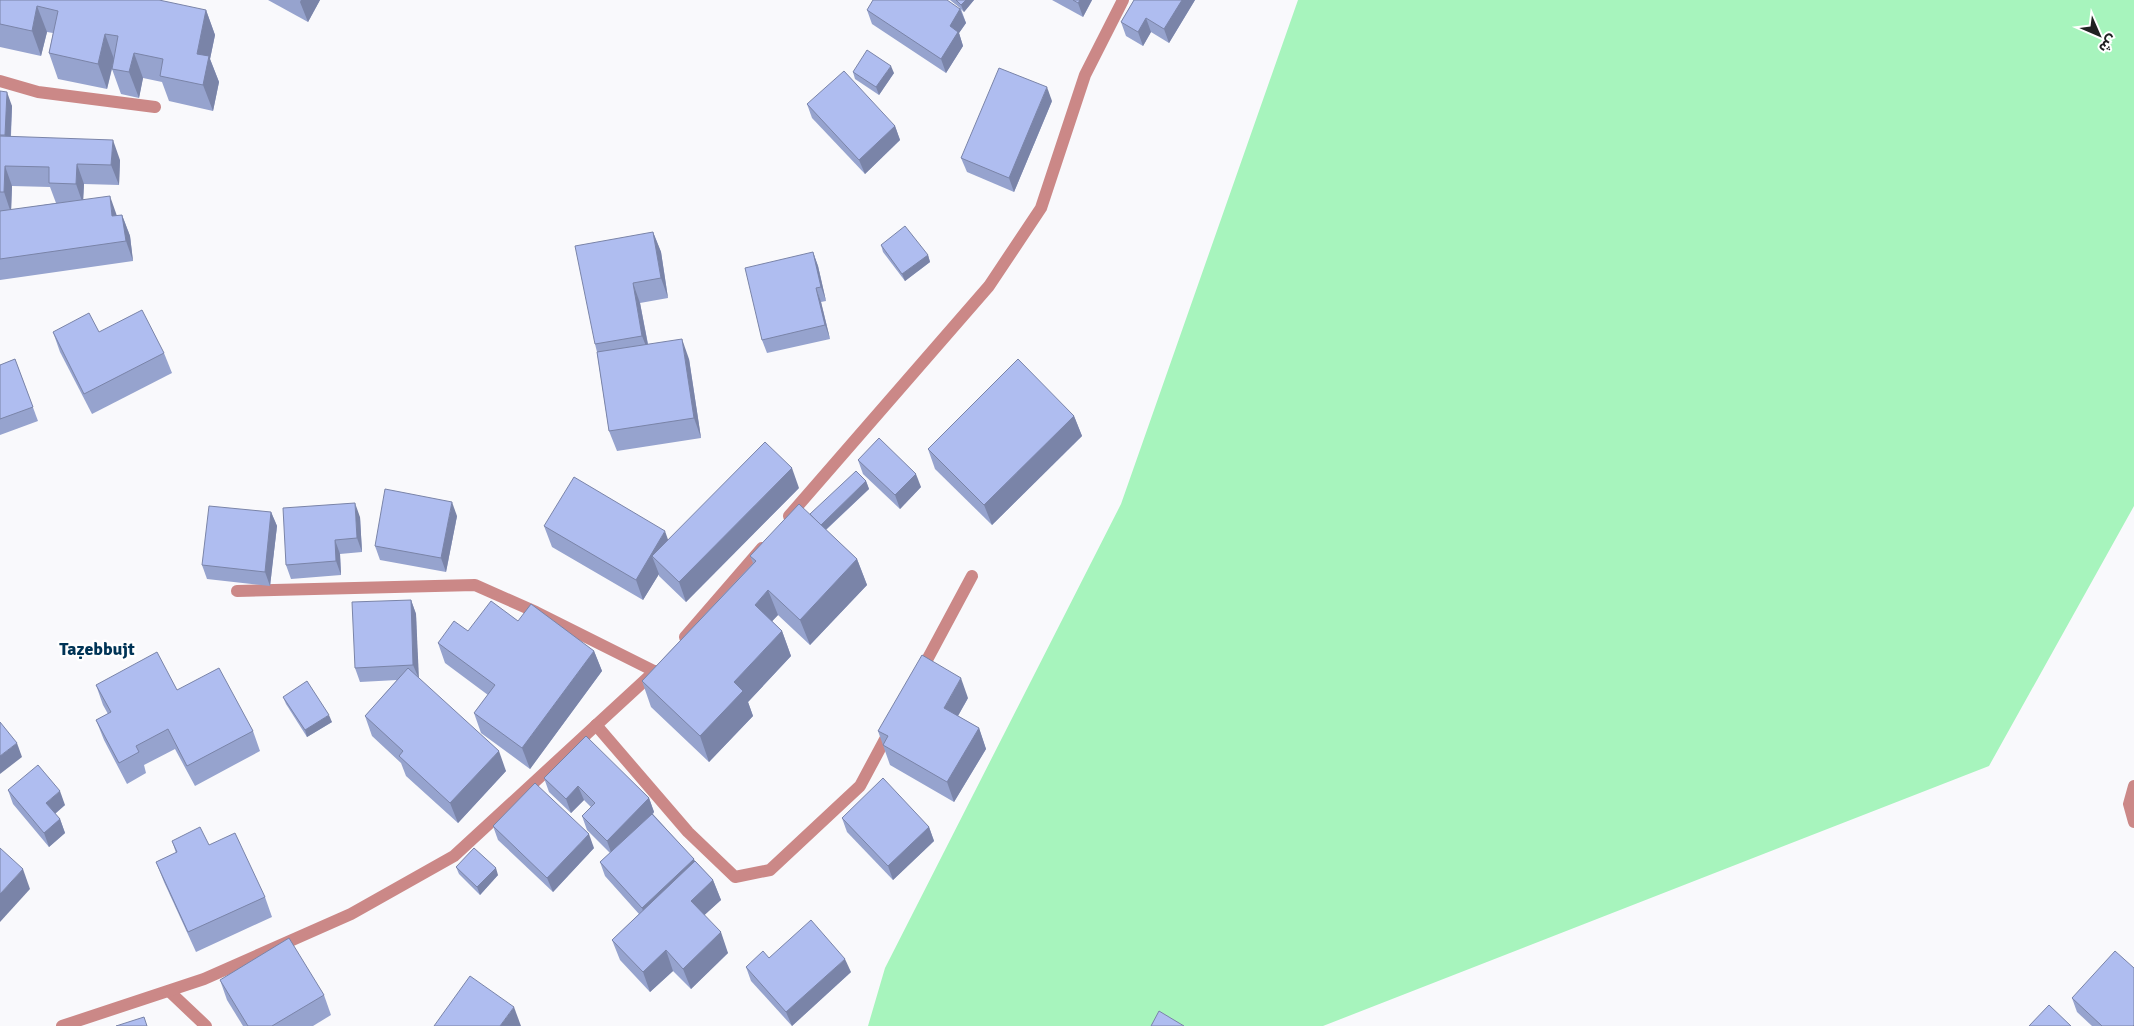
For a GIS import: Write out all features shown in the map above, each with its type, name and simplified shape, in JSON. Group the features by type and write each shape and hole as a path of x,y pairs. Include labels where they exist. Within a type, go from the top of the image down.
{"street":[{"path":"783,523 990,286 1041,208 1085,75 1123,0"},
{"path":"0,81 38,92 155,106"},
{"path":"674,649 770,538"},
{"path":"916,681 972,576"},
{"path":"62,1026 204,979 351,914 454,856 658,668 475,585 237,591"},
{"path":"596,725 688,832 735,877 770,870 860,786 897,716"},
{"path":"2134,786 2129,804 2134,822"},
{"path":"169,991 206,1026"}],"green space":[{"path":"1298,0 2134,0 2134,506 1989,766 1323,1026 868,1026 885,968 1121,504"}],"building":[{"path":"0,0 159,0 206,10 197,54 209,56 203,85 160,76 163,59 134,53 129,72 112,69 118,36 105,34 98,64 49,53 58,11 37,6 32,31 0,24"},
{"path":"873,0 947,0 960,9 950,26 958,32 941,59 867,10"},
{"path":"956,0 966,0 961,5"},
{"path":"1134,0 1182,0 1164,29 1146,18 1138,32 1121,22"},
{"path":"867,50 891,66 876,87 853,72"},
{"path":"999,68 1047,87 1009,178 961,158"},
{"path":"844,71 895,126 859,160 807,104"},
{"path":"0,91 7,92 5,135 0,135"},
{"path":"0,136 113,140 111,165 77,164 76,184 49,183 49,167 5,166 4,192 0,192"},
{"path":"110,196 112,216 122,215 126,241 0,259 0,211"},
{"path":"905,226 928,255 902,274 881,245"},
{"path":"653,232 661,278 633,283 642,336 595,344 575,246"},
{"path":"813,252 821,287 816,288 825,325 762,340 745,268"},
{"path":"142,310 164,353 84,394 53,332 89,313 99,332"},
{"path":"682,339 694,418 609,431 597,352"},
{"path":"15,359 33,407 0,419 0,365"},
{"path":"1018,359 1074,416 984,505 928,449"},
{"path":"879,438 916,474 895,495 858,460"},
{"path":"765,442 792,468 679,582 652,556"},
{"path":"856,471 866,481 821,525 810,514"},
{"path":"574,477 665,531 636,580 544,526"},
{"path":"385,489 452,502 441,558 375,546"},
{"path":"355,503 357,538 335,540 336,561 286,565 283,508"},
{"path":"799,504 857,559 800,620 768,590 755,605 782,631 734,682 743,691 700,736 642,681 756,561 750,556"},
{"path":"209,506 271,512 265,572 202,565"},
{"path":"411,600 413,665 355,668 352,602"},
{"path":"491,601 518,621 531,604 594,651 522,748 474,713 495,685 438,643 454,621 468,631"},
{"path":"157,652 177,690 219,668 253,731 187,766 168,729 136,746 139,752 119,763 96,720 111,712 96,685"},
{"path":"922,655 961,678 944,708 979,728 947,782 883,745 888,736 878,731"},
{"path":"408,668 499,751 450,803 399,756 403,751 365,716"},
{"path":"307,681 329,715 305,730 283,697"},
{"path":"0,722 17,743 0,756"},
{"path":"586,736 649,798 607,841 582,816 595,803 578,786 566,799 544,778"},
{"path":"38,765 60,791 46,803 60,819 44,833 8,790"},
{"path":"883,778 929,827 888,866 842,818"},
{"path":"535,783 589,834 547,878 493,826"},
{"path":"652,814 694,859 642,908 600,862"},
{"path":"200,827 209,845 235,833 265,897 188,932 156,862 177,852 172,841"},
{"path":"0,848 23,869 0,894"},
{"path":"474,848 496,868 477,887 456,867"},
{"path":"695,861 713,880 691,901 721,932 683,969 666,950 643,972 612,940"},
{"path":"811,920 845,959 786,1012 746,967 763,951 769,958"},
{"path":"289,938 324,995 272,1026 248,1026 220,980"},
{"path":"2115,951 2134,968 2133,1026 2102,1026 2072,998"},
{"path":"470,976 514,1007 500,1026 434,1026"},
{"path":"2049,1005 2071,1026 2029,1026"},
{"path":"1159,1011 1184,1026 1151,1026"},
{"path":"144,1017 147,1026 116,1026"}],"district":[{"name":"Taẓebbujt","path":"97,649"}]}
